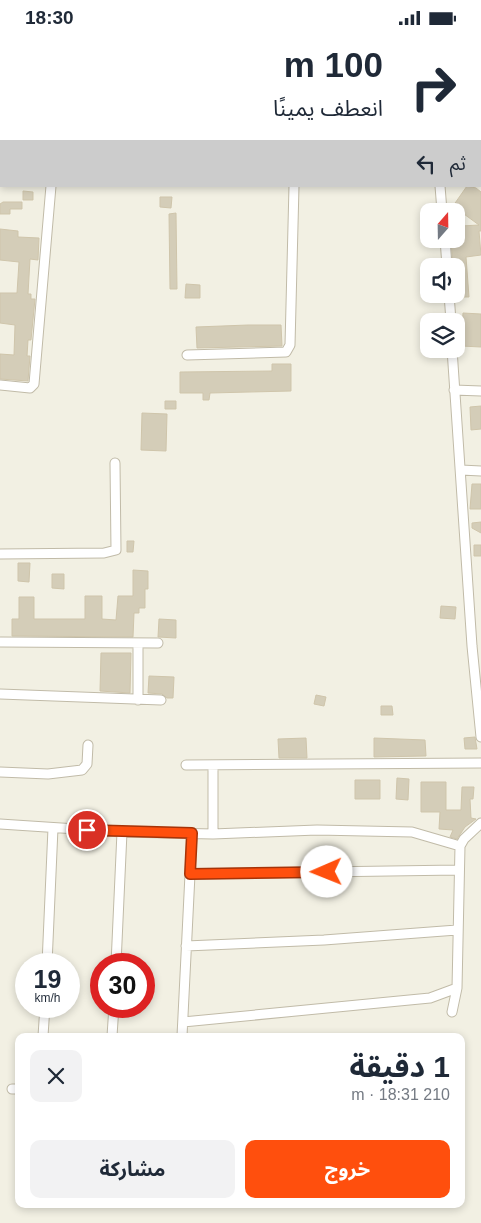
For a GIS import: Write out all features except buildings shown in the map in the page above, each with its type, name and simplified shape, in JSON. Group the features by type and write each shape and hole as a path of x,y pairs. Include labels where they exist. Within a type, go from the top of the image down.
{"street":[{"path":"0,385 30,388 34,384 51,187"},
{"path":"187,355 286,352 290,345 294,187"},
{"path":"440,187 441,203"},
{"path":"452,358 481,737"},
{"path":"454,390 481,391"},
{"path":"0,554 113,552 117,546 115,463"},
{"path":"461,470 481,471"},
{"path":"0,643 158,643"},
{"path":"138,644 138,700"},
{"path":"0,694 161,700"},
{"path":"0,772 48,774 82,770 87,764 88,745"},
{"path":"186,765 481,763"},
{"path":"213,766 213,834"},
{"path":"452,1012 458,988 457,930 460,846 481,823"},
{"path":"0,824 122,832 213,834 317,830 393,831 427,835 460,846"},
{"path":"47,953 52,828"},
{"path":"116,953 122,832"},
{"path":"182,1033 192,833"},
{"path":"190,874 458,870"},
{"path":"186,946 324,941 457,930"},
{"path":"183,1022 430,997 458,988"},
{"path":"43,1033 44,1018"},
{"path":"112,1033 113,1018"}],"route":[{"path":"87,830 192,833 190,874 327,872"}]}
